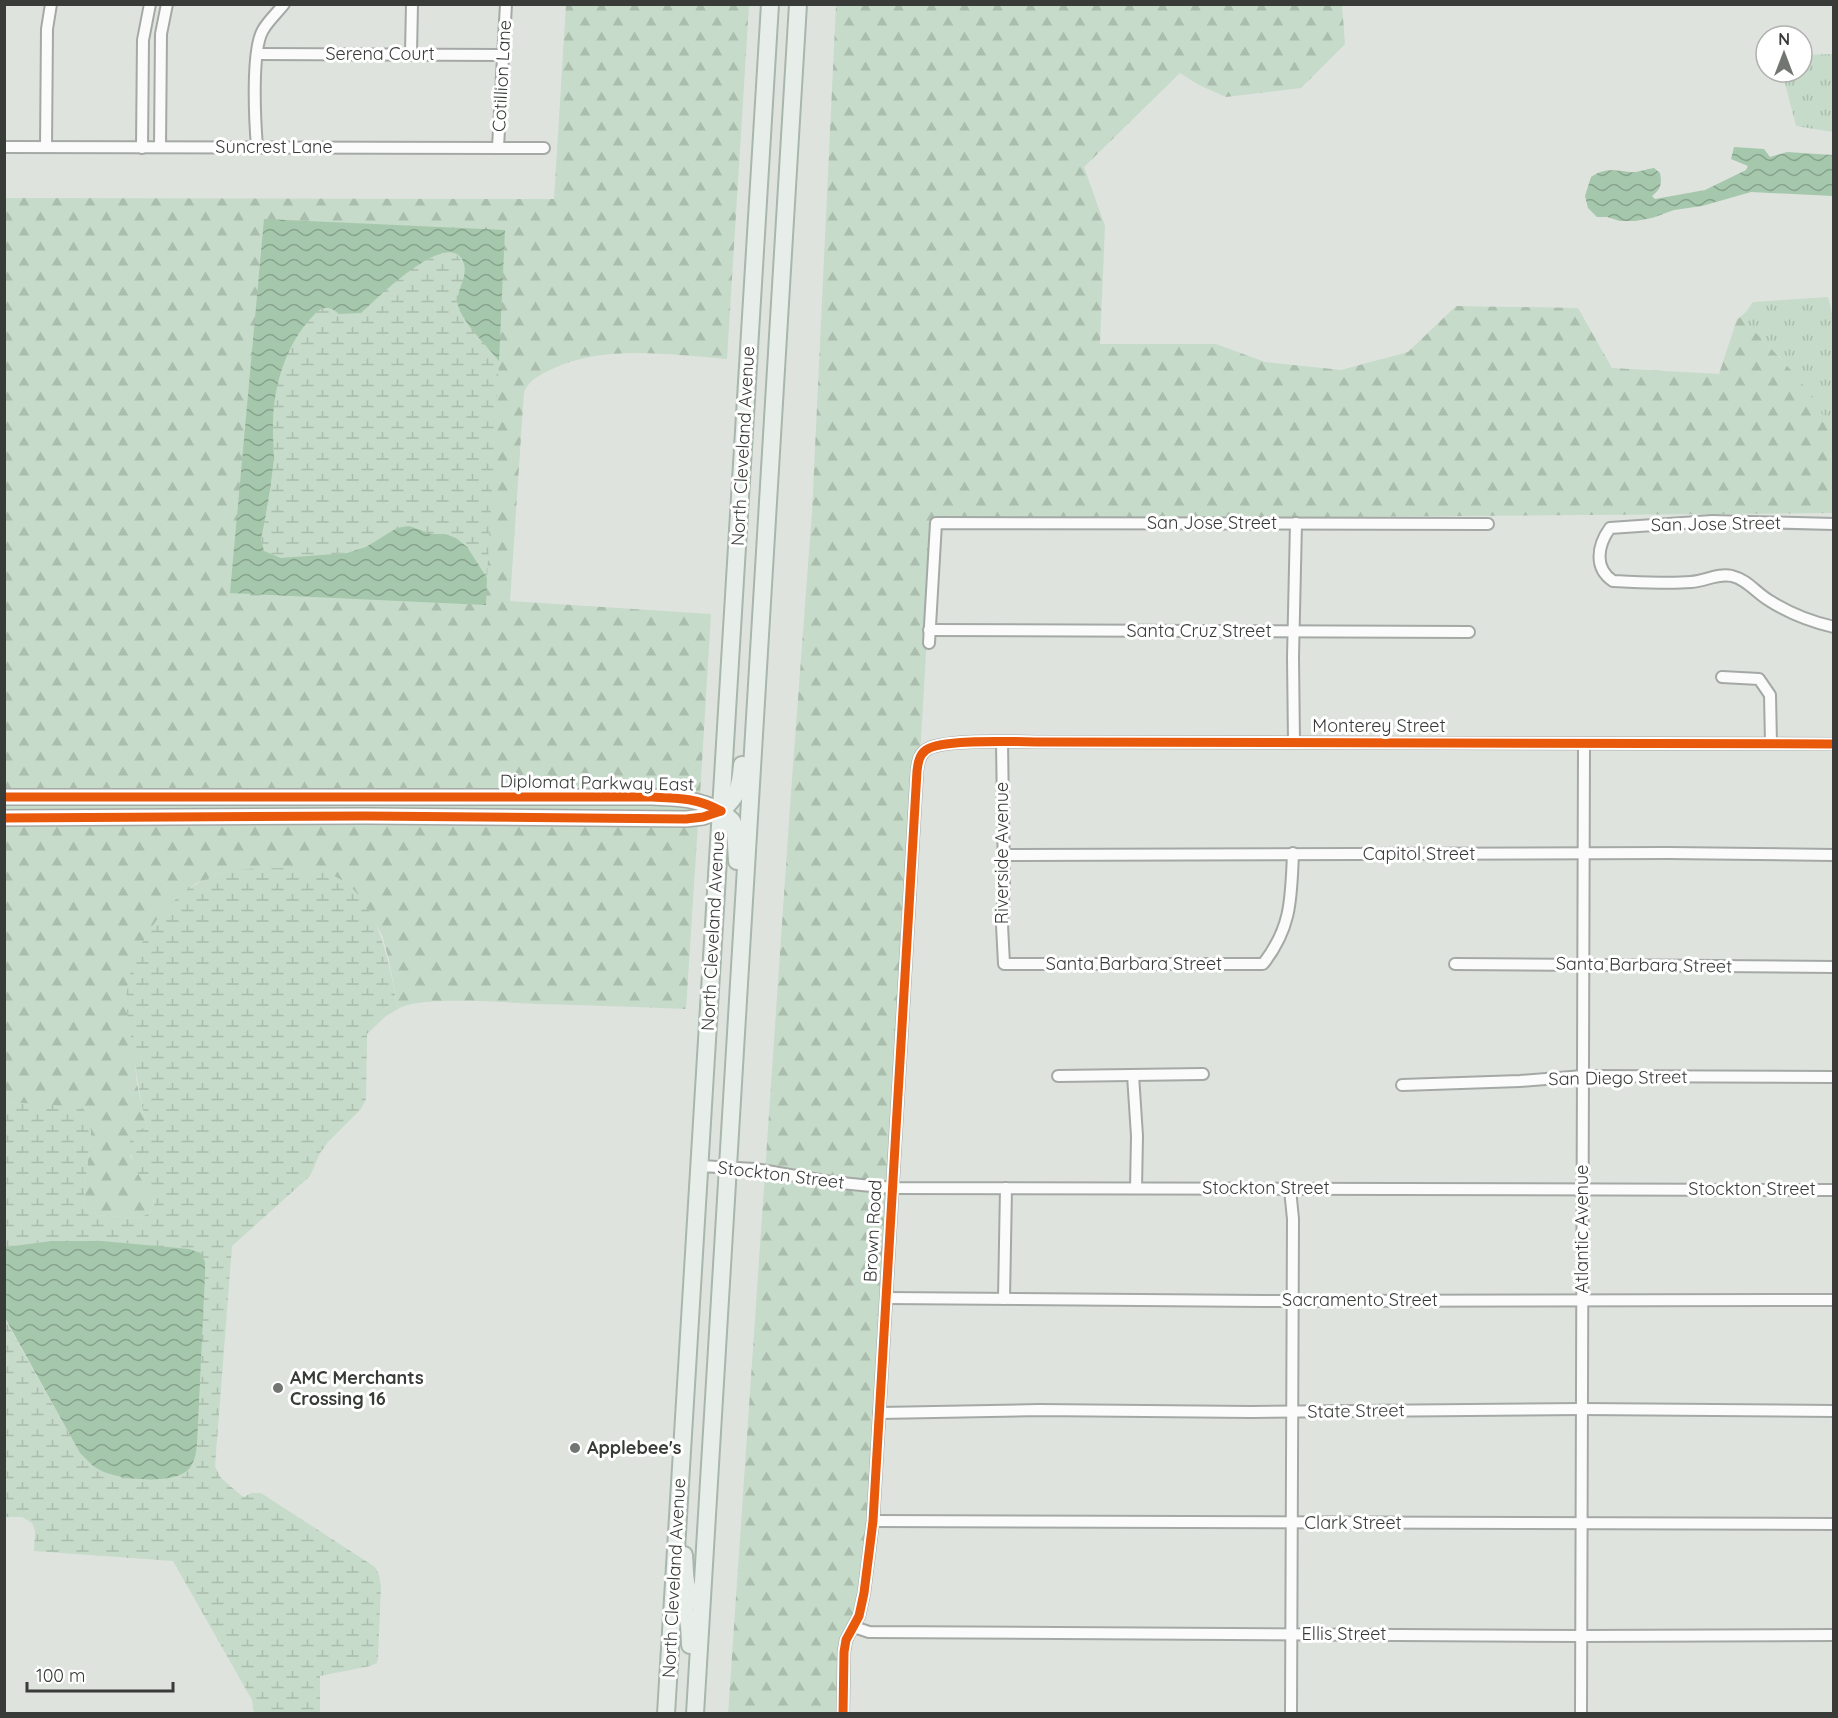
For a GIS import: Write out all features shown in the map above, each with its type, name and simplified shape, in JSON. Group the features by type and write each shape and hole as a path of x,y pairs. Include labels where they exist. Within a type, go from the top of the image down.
{"main road":[{"name":"North Cleveland Avenue","path":"666,1713 770,4"},
{"name":"North Cleveland Avenue","path":"694,1713 798,4"},
{"path":"742,934 735,828 732,821 721,811 732,801 739,790 747,668 765,552"},
{"name":"Diplomat Parkway East","path":"4,797 652,797 686,798 704,802 721,811"},
{"name":"Diplomat Parkway East","path":"4,818 366,816 686,819 703,817 721,811"},
{"path":"679,1494 687,1588 693,1599 701,1605"},
{"path":"673,1599 679,1601 685,1609 688,1619 694,1713"}],"street":[{"path":"46,147 47,29 51,4"},
{"path":"142,148 143,40 150,4"},
{"path":"160,147 161,34 168,4"},
{"path":"256,147 257,54 262,31 284,4"},
{"path":"411,53 412,4"},
{"name":"Cotillion Lane","path":"498,147 506,4"},
{"name":"Serena Court","path":"257,54 502,55"},
{"name":"Suncrest Lane","path":"4,147 544,148"},
{"name":"San Jose Street","path":"1833,524 1712,521 1610,528 1604,537 1600,562 1603,574 1613,581 1693,582 1719,575 1730,576 1750,585 1773,603 1817,623 1833,627"},
{"name":"San Jose Street","path":"929,630 936,523 1488,524"},
{"path":"1294,742 1296,523"},
{"path":"928,643 929,630"},
{"name":"Santa Cruz Street","path":"929,630 1469,632"},
{"path":"1722,677 1759,679 1770,695 1771,743"},
{"name":"Monterey Street","path":"926,749 942,743 1002,742 1833,744"},
{"name":"Riverside Avenue","path":"1002,742 1004,964"},
{"name":"Atlantic Avenue","path":"1581,1713 1584,744"},
{"name":"Brown Road","path":"843,1713 844,1652 846,1640 859,1616 868,1568 873,1521 917,771 920,757 926,749"},
{"name":"Capitol Street","path":"1004,855 1293,853 1833,855"},
{"name":"Santa Barbara Street","path":"1004,964 1263,964 1274,950 1290,909 1293,853"},
{"name":"Santa Barbara Street","path":"1455,964 1833,966"},
{"path":"1058,1076 1203,1074"},
{"path":"1133,1075 1137,1137 1136,1188"},
{"name":"San Diego Street","path":"1402,1085 1520,1081 1583,1076 1833,1077"},
{"name":"Stockton Street","path":"700,1166 755,1169 845,1184 892,1188 1833,1190"},
{"path":"1004,1299 1006,1188"},
{"path":"1290,1189 1293,1220 1291,1713"},
{"name":"Sacramento Street","path":"886,1298 1833,1300"},
{"name":"State Street","path":"879,1413 1039,1410 1293,1412 1582,1408 1833,1411"},
{"name":"Clark Street","path":"873,1521 1833,1524"},
{"name":"Ellis Street","path":"854,1627 869,1632 1833,1635"}],"green space":[{"path":"566,5 749,5 727,359 638,353 594,356 552,369 529,384 524,392 510,601 711,614 700,795 5,791 5,198 554,199"},
{"path":"836,5 1342,5 1345,44 1301,88 1226,97 1199,85 1180,73 1084,167 1105,226 1100,344 1216,344 1265,362 1341,370 1408,352 1456,306 1578,308 1612,368 1719,374 1737,319 1740,317 1793,373 1826,421 1834,444 1833,513 934,520 872,1561 848,1653 846,1713 728,1714 812,512"},
{"path":"1833,54 1833,132 1796,126 1785,84 1814,84 1814,55"},
{"path":"445,252 457,255 463,267 464,280 459,307 499,361 487,578 467,547 444,534 431,534 409,526 397,528 366,547 347,553 281,558 264,551 261,539 274,462 274,408 282,367 293,341 309,319 320,309 330,308 339,314 361,313 389,286 410,270"},
{"path":"1828,297 1834,321 1833,440 1816,405 1780,357 1740,317 1753,302"},
{"path":"4,802 652,802 699,807 699,811 686,813 5,812"},
{"path":"698,823 686,1009 445,1001 425,1002 398,1009 382,935 359,895 251,869 221,873 195,884 171,904 127,993 137,1084 147,1128 130,1156 155,1204 151,1212 138,1218 96,1215 87,1212 83,1205 91,1132 81,1108 5,1102 5,824"},
{"path":"287,868 329,874 346,883 359,896 379,931 391,972 398,1009 386,1016 367,1034 366,1099 361,1109 328,1142 320,1153 310,1176 232,1246 215,1466 220,1477 243,1497 252,1493 261,1493 375,1567 381,1586 377,1663 320,1676 320,1713 254,1713 252,1700 173,1561 34,1551 35,1531 32,1523 22,1517 5,1517 4,1318 80,1453 91,1464 197,1251 102,1241 51,1241 5,1247 5,1102 81,1107 89,1115 91,1132 83,1205 87,1212 96,1215 138,1218 150,1213 155,1203 135,1168 130,1149 133,1130 147,1128 127,1014 127,991 137,954 146,936 170,905 201,882 235,870"}],"water":[{"path":"1734,147 1764,149 1770,157 1787,152 1833,155 1833,196 1751,192 1635,221 1597,217 1588,208 1585,196 1591,177 1605,171 1632,172 1654,168 1660,173 1661,180 1659,189 1652,196 1655,199 1705,190 1746,170 1748,166 1731,159"},
{"path":"264,219 505,230 499,361 460,312 458,295 465,269 457,254 445,253 430,258 396,281 361,313 339,314 329,308 323,309 304,326 289,351 279,378 273,421 273,467 261,539 264,551 281,558 347,553 366,547 397,528 409,526 431,534 444,534 456,538 467,547 487,578 486,605 230,593"},
{"path":"51,1241 102,1241 189,1249 201,1253 205,1262 205,1275 197,1444 192,1464 180,1475 157,1479 130,1478 106,1473 91,1464 80,1453 5,1318 5,1247"}],"cycle path":[{"path":"843,1714 844,1652 846,1640 859,1616 873,1521 917,771 919,759 926,750 934,746 963,742 1834,744"},
{"path":"4,797 652,797 695,801 721,811"},
{"path":"4,818 366,816 686,819 703,817 721,811"}],"place":[{"name":"AMC Merchants Crossing 16","path":"278,1388"},
{"name":"Applebee's","path":"575,1448"}]}
